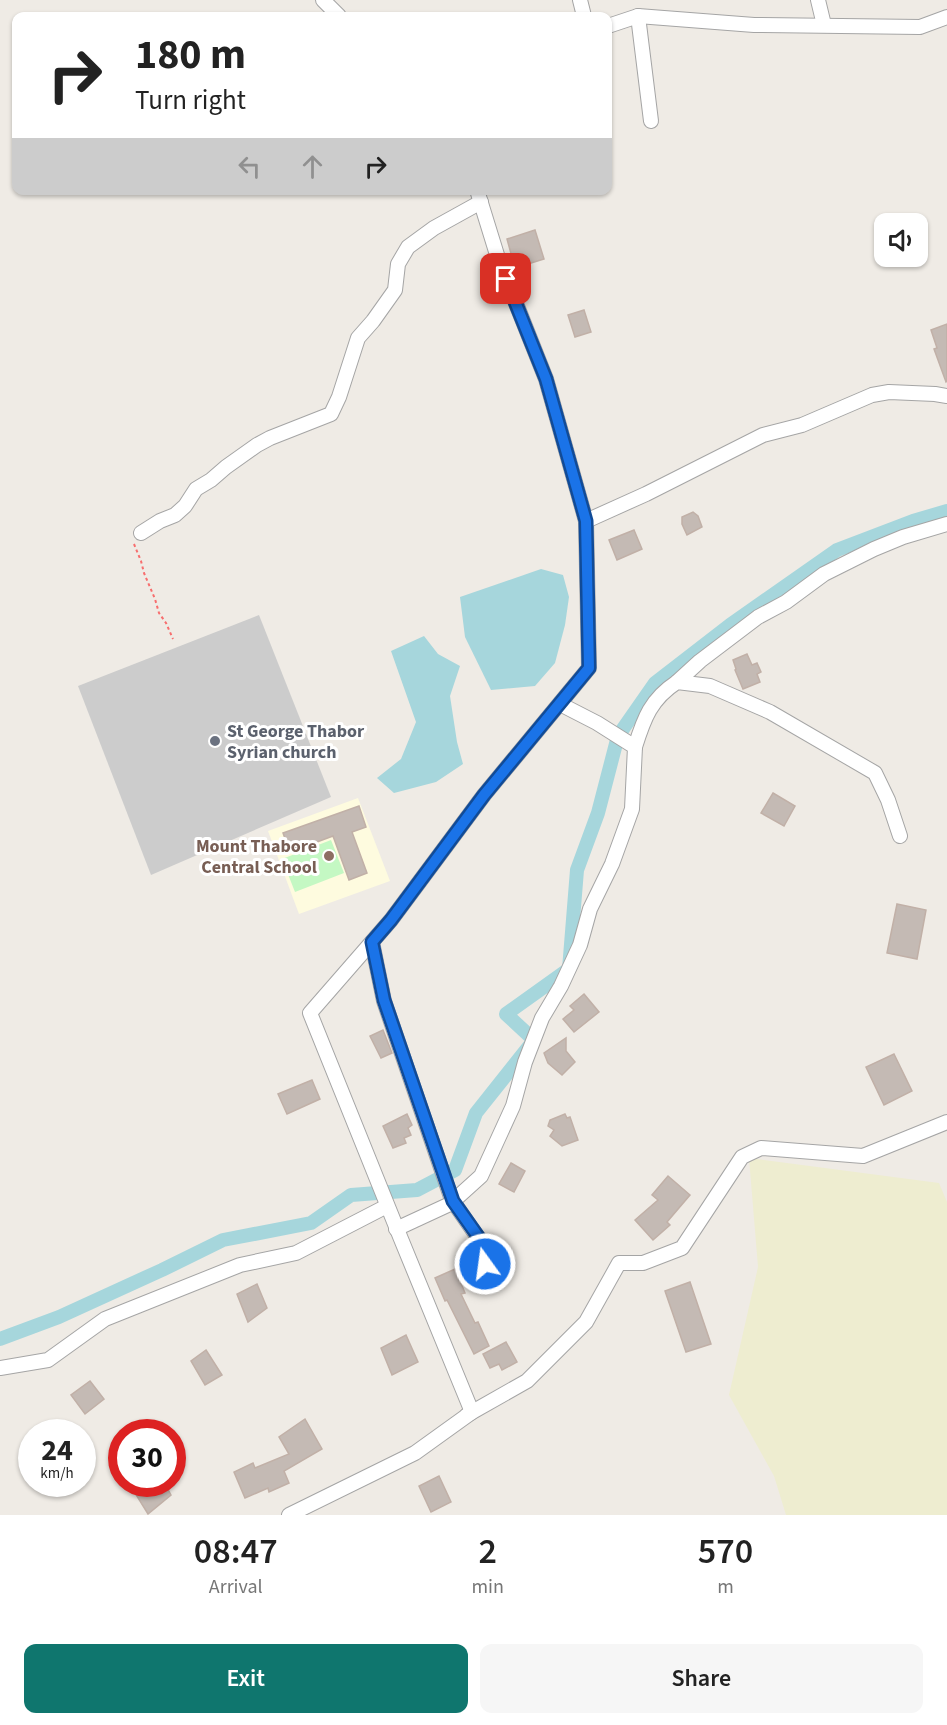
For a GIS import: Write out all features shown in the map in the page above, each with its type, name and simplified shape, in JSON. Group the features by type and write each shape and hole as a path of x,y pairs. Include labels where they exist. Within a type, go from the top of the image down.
{"street":[{"path":"323,0 335,12"},
{"path":"818,0 824,25"},
{"path":"638,16 651,121"},
{"path":"612,25 638,16 754,25 920,27 947,17"},
{"path":"141,533 160,520 175,515 185,506 196,489 257,445 331,414 339,397 358,338 395,290 398,264 408,247 479,196 498,258 546,379 586,521 589,668 484,795 372,942 310,1013 472,1412 415,1453 289,1515"},
{"path":"586,521 646,494 763,435 802,425 872,395 889,392 947,396"},
{"path":"396,1229 453,1201 481,1176 513,1106 525,1062 542,1018 561,986 579,945 590,909 612,864 632,809 635,747 651,706 663,692 700,661 758,617 786,602 824,574 903,537 947,524"},
{"path":"677,682 710,686 770,712 875,773 900,836"},
{"path":"560,704 597,723 635,747"},
{"path":"372,942 384,1000 453,1201 489,1252 482,1277"},
{"path":"467,1415 527,1381 586,1322 619,1263 643,1263 682,1248 742,1157 761,1148 863,1156 947,1122"},
{"path":"0,1368 48,1360 105,1319 240,1265 296,1253 387,1206"}],"path":[{"path":"141,533 131,538 159,613 173,639"}],"shaded area":[{"path":"259,615 331,797 151,875 78,686"},
{"name":"Mount Thabore Central School","path":"358,798 390,881 299,914 268,831"}],"green space":[{"path":"331,840 344,873 295,892 282,859"},
{"path":"749,1158 939,1183 947,1202 947,1515 786,1515 774,1476 729,1395 758,1267"}],"water":[{"path":"541,569 563,575 569,597 565,625 555,663 535,686 491,690 465,637 460,597"},
{"path":"424,636 438,654 460,666 450,696 463,764 436,782 394,793 377,778 401,759 416,722 391,651"}],"building":[{"path":"535,230 544,259 515,268 507,239"},
{"path":"584,310 591,332 575,337 568,315"},
{"path":"947,324 946,382 934,349 937,348 931,330"},
{"path":"693,512 698,516 702,527 687,535 682,524 682,517"},
{"path":"634,530 642,549 617,560 609,540"},
{"path":"747,654 752,665 757,663 761,672 757,674 760,682 743,689 733,660"},
{"path":"773,793 795,806 784,826 761,813"},
{"path":"359,806 366,827 352,832 367,873 349,880 333,836 290,852 283,833"},
{"path":"897,904 926,910 917,959 887,953"},
{"path":"584,994 599,1012 574,1032 563,1019 574,1010 570,1006"},
{"path":"383,1030 392,1053 381,1058 370,1036"},
{"path":"566,1038 566,1051 575,1062 562,1075 548,1063 544,1053"},
{"path":"894,1054 912,1091 884,1105 866,1067"},
{"path":"312,1080 320,1099 287,1114 278,1094"},
{"path":"407,1114 412,1125 408,1128 411,1135 404,1138 406,1143 393,1148 383,1126"},
{"path":"565,1114 567,1118 570,1117 578,1140 562,1146 550,1136 554,1130 548,1126 550,1120"},
{"path":"511,1163 525,1171 514,1192 499,1184"},
{"path":"668,1176 690,1195 667,1222 670,1225 653,1240 635,1220 658,1200 652,1195"},
{"path":"455,1269 465,1293 461,1294 489,1346 474,1354 435,1278"},
{"path":"690,1282 711,1344 686,1352 665,1291"},
{"path":"257,1284 267,1308 248,1322 237,1294"},
{"path":"406,1335 418,1362 392,1375 381,1348"},
{"path":"506,1342 517,1362 502,1370 499,1364 490,1368 483,1354"},
{"path":"206,1350 222,1375 205,1385 191,1361"},
{"path":"90,1381 104,1399 85,1414 71,1395"},
{"path":"305,1419 322,1449 284,1471 289,1483 269,1492 268,1488 245,1498 234,1472 253,1463 255,1468 289,1454 279,1437"},
{"path":"439,1476 451,1502 431,1512 419,1486"},
{"path":"137,1497 169,1497 148,1514"}],"waterway":[{"path":"0,1339 59,1317 223,1240 311,1223 351,1195 417,1190 455,1170 476,1113 534,1040 506,1014 569,969 577,870 598,813 618,736 655,683 730,625 837,550 913,521 947,511"}],"place":[{"name":"St George Thabor Syrian church","path":"215,741"},
{"name":"Mount Thabore Central School","path":"329,856"}],"route":[{"path":"485,1264 489,1252 453,1201 384,1000 372,942 484,795 589,668 586,521 546,379 506,279"}]}
